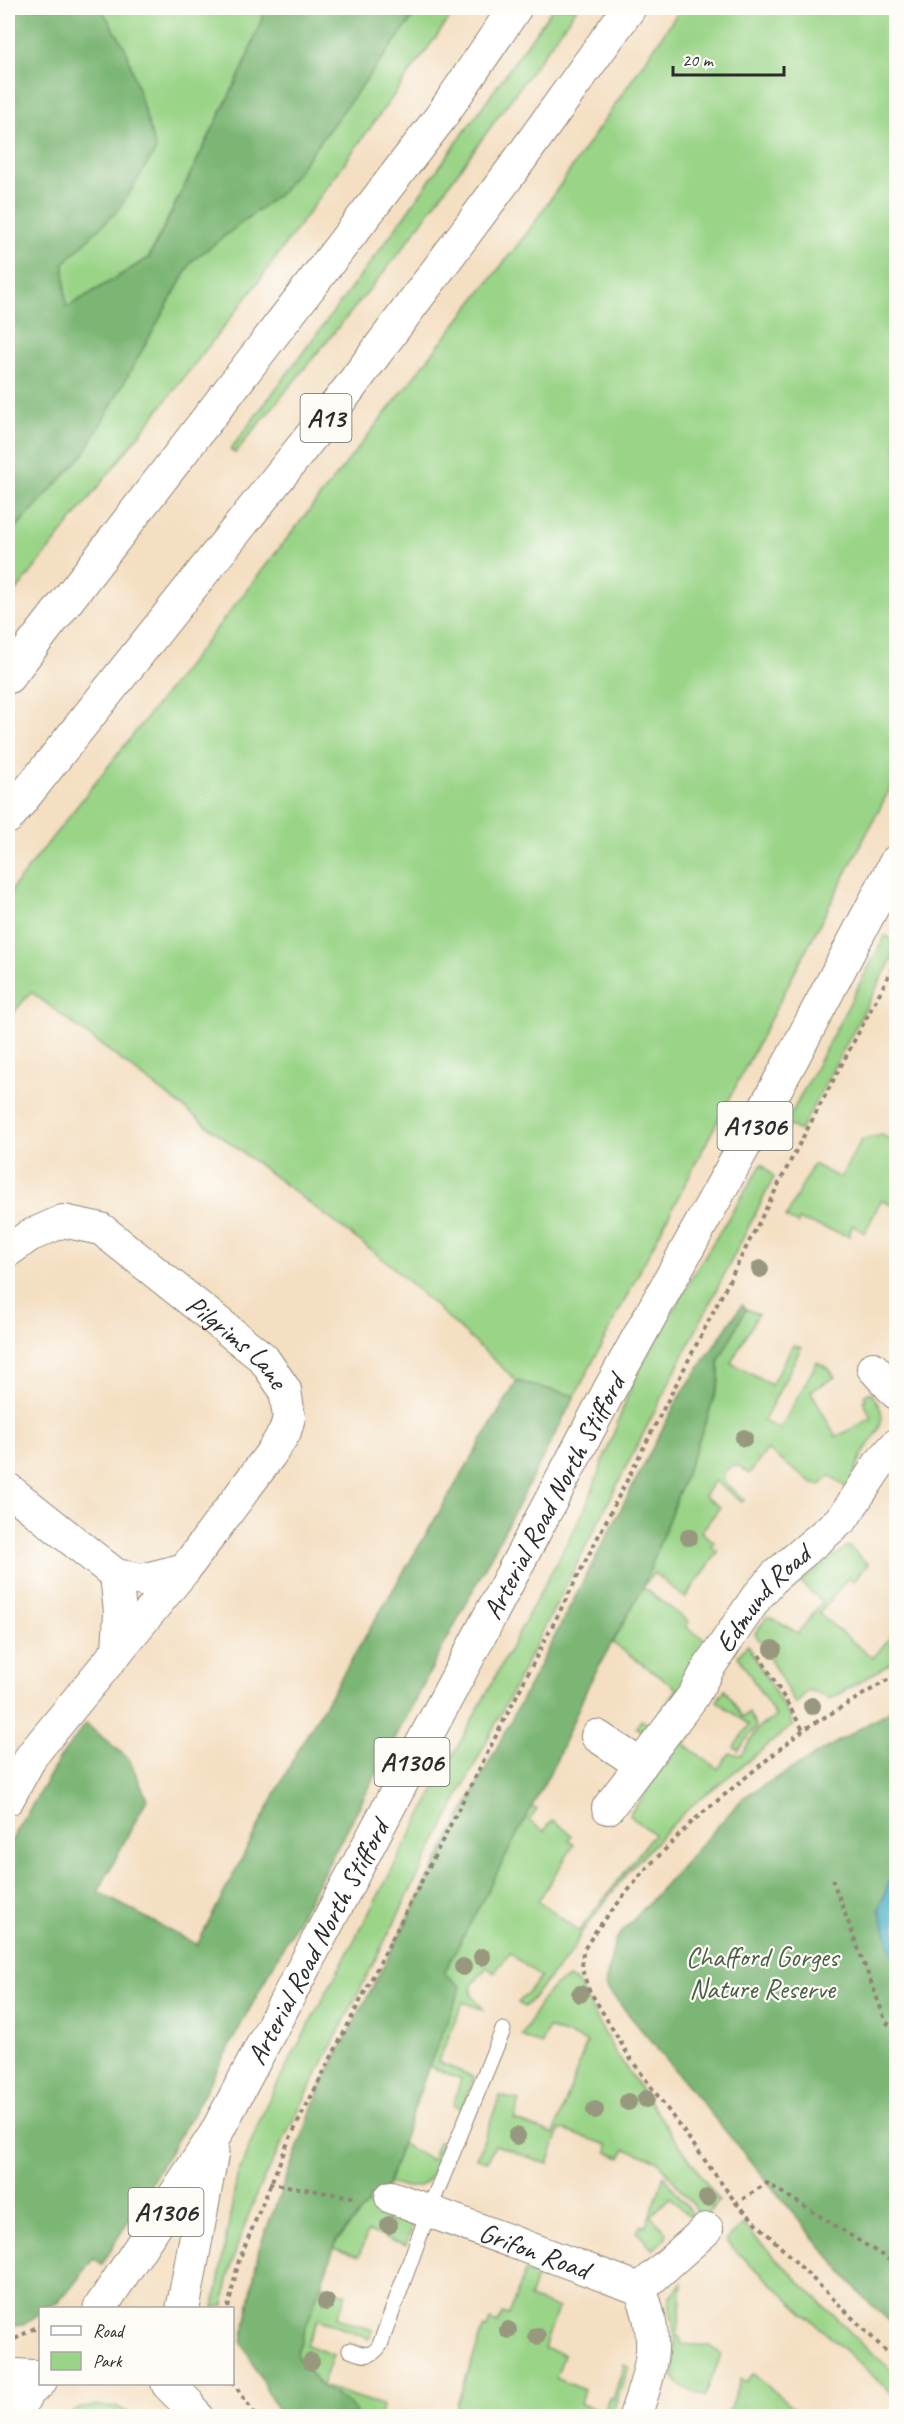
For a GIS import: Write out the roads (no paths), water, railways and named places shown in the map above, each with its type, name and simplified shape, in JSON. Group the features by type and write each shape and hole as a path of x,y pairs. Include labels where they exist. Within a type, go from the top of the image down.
{"main road":[{"path":"8,677 440,118 515,8"},
{"name":"A13","path":"8,817 348,390 513,169 629,8"},
{"name":"Arterial Road North Stifford","path":"101,2307 215,2135 610,1389 792,1059 897,862"},
{"name":"Arterial Road North Stifford","path":"183,2307 215,2135"},
{"path":"8,2375 39,2379"},
{"path":"11,2416 39,2380"}],"street":[{"name":"Pilgrims Lane","path":"8,1251 29,1236 63,1221 101,1229 263,1358 282,1384 289,1407 285,1432 185,1569 32,1755 8,1799"},
{"path":"873,1368 897,1393"},
{"name":"Edmund Road","path":"608,1808 693,1696 709,1667 756,1598 775,1576 843,1518 879,1464 897,1445"},
{"path":"8,1489 116,1575 142,1580 185,1569"},
{"path":"116,1575 120,1612 118,1651"},
{"path":"597,1736 640,1765"},
{"name":"Grifon Road","path":"391,2197 640,2289"},
{"path":"635,2416 649,2373 654,2333 640,2289 707,2229"}],"lane":[{"path":"350,2350 368,2356 374,2354 380,2345 429,2210 503,2030"}],"water":[{"path":"896,1864 896,1965 879,1909"}],"park label":[{"name":"Chafford Gorges Nature Reserve","path":"762,1972"}]}
